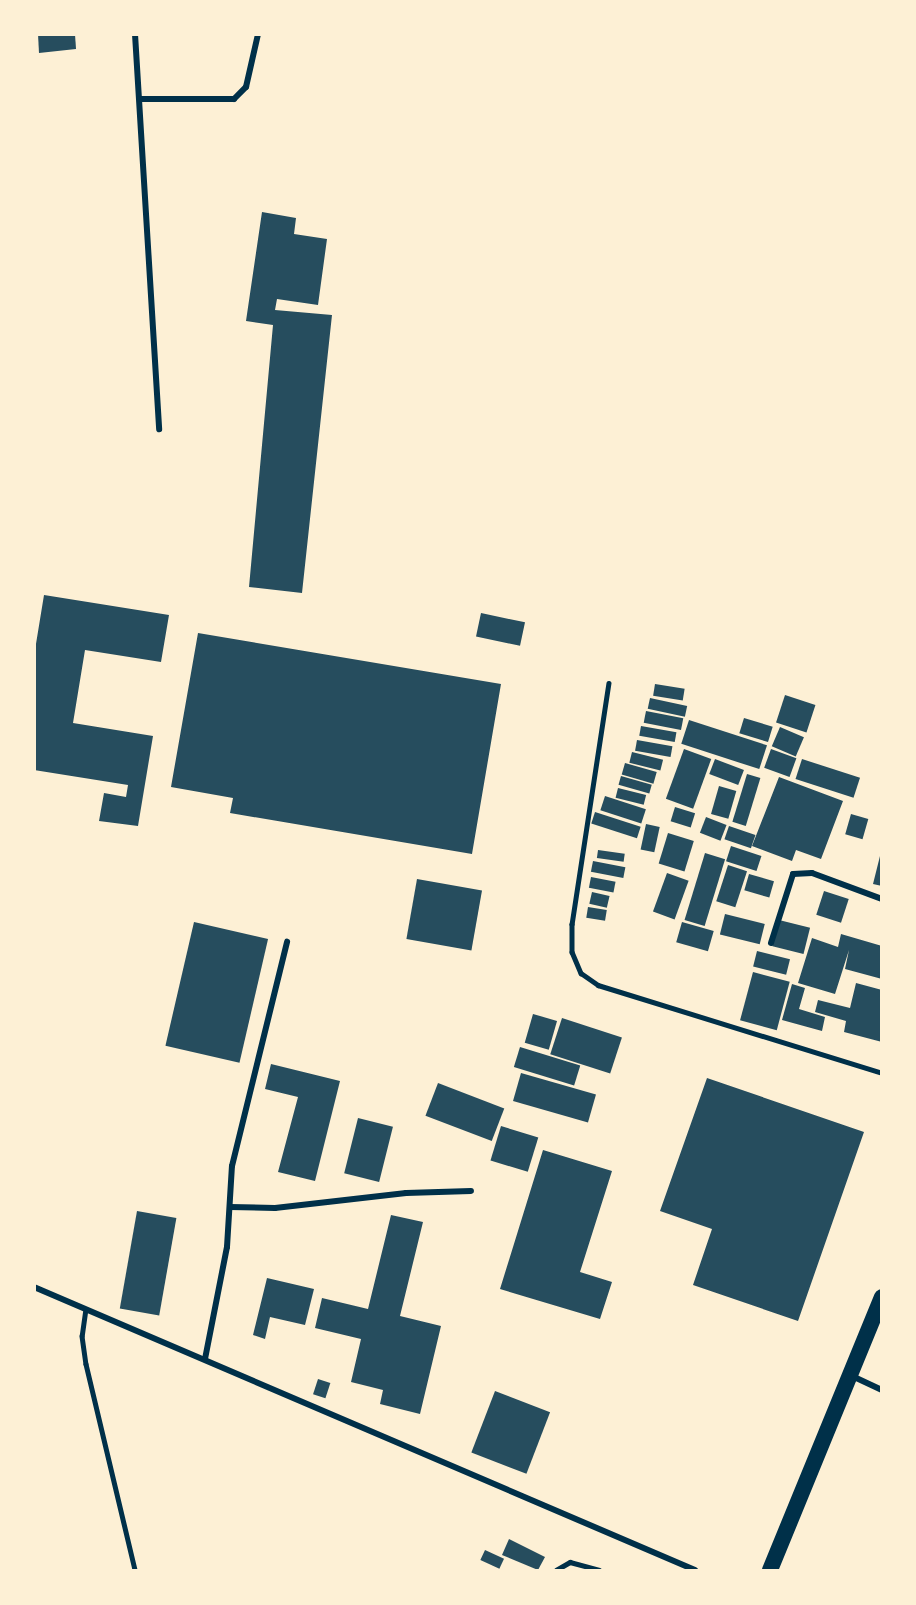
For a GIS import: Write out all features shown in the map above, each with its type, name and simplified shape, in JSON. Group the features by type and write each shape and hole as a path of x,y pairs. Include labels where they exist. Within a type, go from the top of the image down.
{"highway":[{"path":"770,1570 882,1297"}],"street":[{"path":"135,34 159,429"},
{"path":"140,99 234,99 246,87 258,34"},
{"path":"771,943 793,874 812,873 882,899"},
{"path":"205,1359 227,1247 232,1166 286,942"},
{"path":"231,1207 275,1208 406,1193 471,1191"},
{"path":"34,1287 695,1570"},
{"path":"849,1374 882,1390"}],"lane":[{"path":"609,683 572,924 572,952 581,973 598,985 882,1073"},
{"path":"86,1309 82,1336 86,1364 135,1570"},
{"path":"556,1570 570,1562 599,1570"}],"building":[{"path":"38,34 75,34 76,49 39,53"},
{"path":"262,212 296,218 294,234 327,239 318,305 277,299 275,310 332,315 302,593 249,587 273,325 246,321"},
{"path":"44,595 169,615 161,662 85,650 73,723 153,736 138,826 99,821 104,793 126,797 128,785 34,770 34,656"},
{"path":"481,613 525,622 520,646 476,636"},
{"path":"198,633 501,684 472,854 230,813 233,798 171,787"},
{"path":"655,684 685,689 683,701 653,696"},
{"path":"785,695 815,705 806,732 776,723"},
{"path":"650,698 687,706 685,717 648,709"},
{"path":"646,711 683,718 681,730 644,723"},
{"path":"744,718 773,727 768,742 739,733"},
{"path":"689,720 767,745 759,769 681,744"},
{"path":"641,726 676,732 675,742 639,736"},
{"path":"780,727 804,737 796,756 772,746"},
{"path":"637,740 672,746 671,757 635,751"},
{"path":"684,749 711,759 693,809 666,799"},
{"path":"771,749 796,758 790,777 764,768"},
{"path":"632,752 663,760 660,770 629,763"},
{"path":"715,759 744,770 738,785 709,774"},
{"path":"802,759 860,778 854,798 796,779"},
{"path":"625,763 657,772 653,784 622,775"},
{"path":"747,774 760,778 746,826 732,822"},
{"path":"621,776 652,785 649,793 619,785"},
{"path":"779,777 843,801 821,859 796,850 792,861 752,846"},
{"path":"719,786 736,791 728,819 711,814"},
{"path":"618,788 646,795 644,805 616,798"},
{"path":"605,796 646,809 641,824 600,810"},
{"path":"675,807 695,813 691,827 671,821"},
{"path":"595,812 641,827 637,838 591,823"},
{"path":"851,814 868,819 863,839 845,834"},
{"path":"706,817 727,825 720,841 700,833"},
{"path":"646,824 660,827 654,852 641,849"},
{"path":"729,826 755,835 751,848 724,839"},
{"path":"668,833 694,841 684,871 659,864"},
{"path":"731,846 761,856 756,871 726,861"},
{"path":"882,848 882,886 873,884"},
{"path":"598,850 625,854 624,862 597,858"},
{"path":"705,853 725,859 705,926 685,920"},
{"path":"593,861 625,867 623,878 591,872"},
{"path":"728,865 747,871 735,907 716,901"},
{"path":"667,873 689,881 675,919 653,912"},
{"path":"749,874 774,881 769,898 744,890"},
{"path":"591,877 616,882 613,893 589,888"},
{"path":"417,879 482,890 471,951 406,939"},
{"path":"824,891 849,899 841,923 816,915"},
{"path":"592,892 610,896 607,908 589,904"},
{"path":"588,907 607,910 605,921 586,918"},
{"path":"725,914 765,924 760,944 720,934"},
{"path":"779,920 810,928 804,954 772,946"},
{"path":"194,922 268,939 239,1063 165,1046"},
{"path":"682,922 714,931 708,951 676,942"},
{"path":"841,934 882,946 882,979 845,969 849,950 835,994 798,983 812,938 838,947"},
{"path":"757,951 790,959 786,975 753,967"},
{"path":"753,972 790,982 777,1030 740,1020"},
{"path":"856,983 882,990 882,1042 844,1032 846,1021 815,1012 818,1000 850,1008"},
{"path":"792,984 805,988 799,1009 825,1017 822,1031 782,1020"},
{"path":"533,1014 557,1021 549,1050 525,1043"},
{"path":"562,1018 622,1037 610,1074 550,1054"},
{"path":"520,1047 580,1065 574,1086 514,1067"},
{"path":"271,1064 340,1081 315,1181 278,1172 298,1097 265,1089"},
{"path":"521,1073 596,1094 588,1122 513,1101"},
{"path":"707,1078 864,1132 798,1321 693,1285 712,1229 660,1211"},
{"path":"438,1083 504,1108 492,1141 425,1116"},
{"path":"358,1118 393,1127 379,1182 344,1173"},
{"path":"501,1126 538,1137 528,1172 490,1160"},
{"path":"543,1150 612,1171 580,1272 612,1282 600,1319 500,1289"},
{"path":"137,1211 176,1218 159,1315 120,1308"},
{"path":"391,1215 423,1222 400,1316 441,1326 420,1414 380,1404 383,1390 351,1382 361,1339 315,1328 322,1298 368,1309"},
{"path":"267,1278 314,1289 305,1325 270,1317 265,1339 253,1335"},
{"path":"318,1379 330,1383 325,1398 313,1394"},
{"path":"495,1391 550,1412 526,1474 471,1453"},
{"path":"509,1539 545,1557 538,1570 502,1555"},
{"path":"485,1550 504,1559 499,1569 480,1560"}]}
